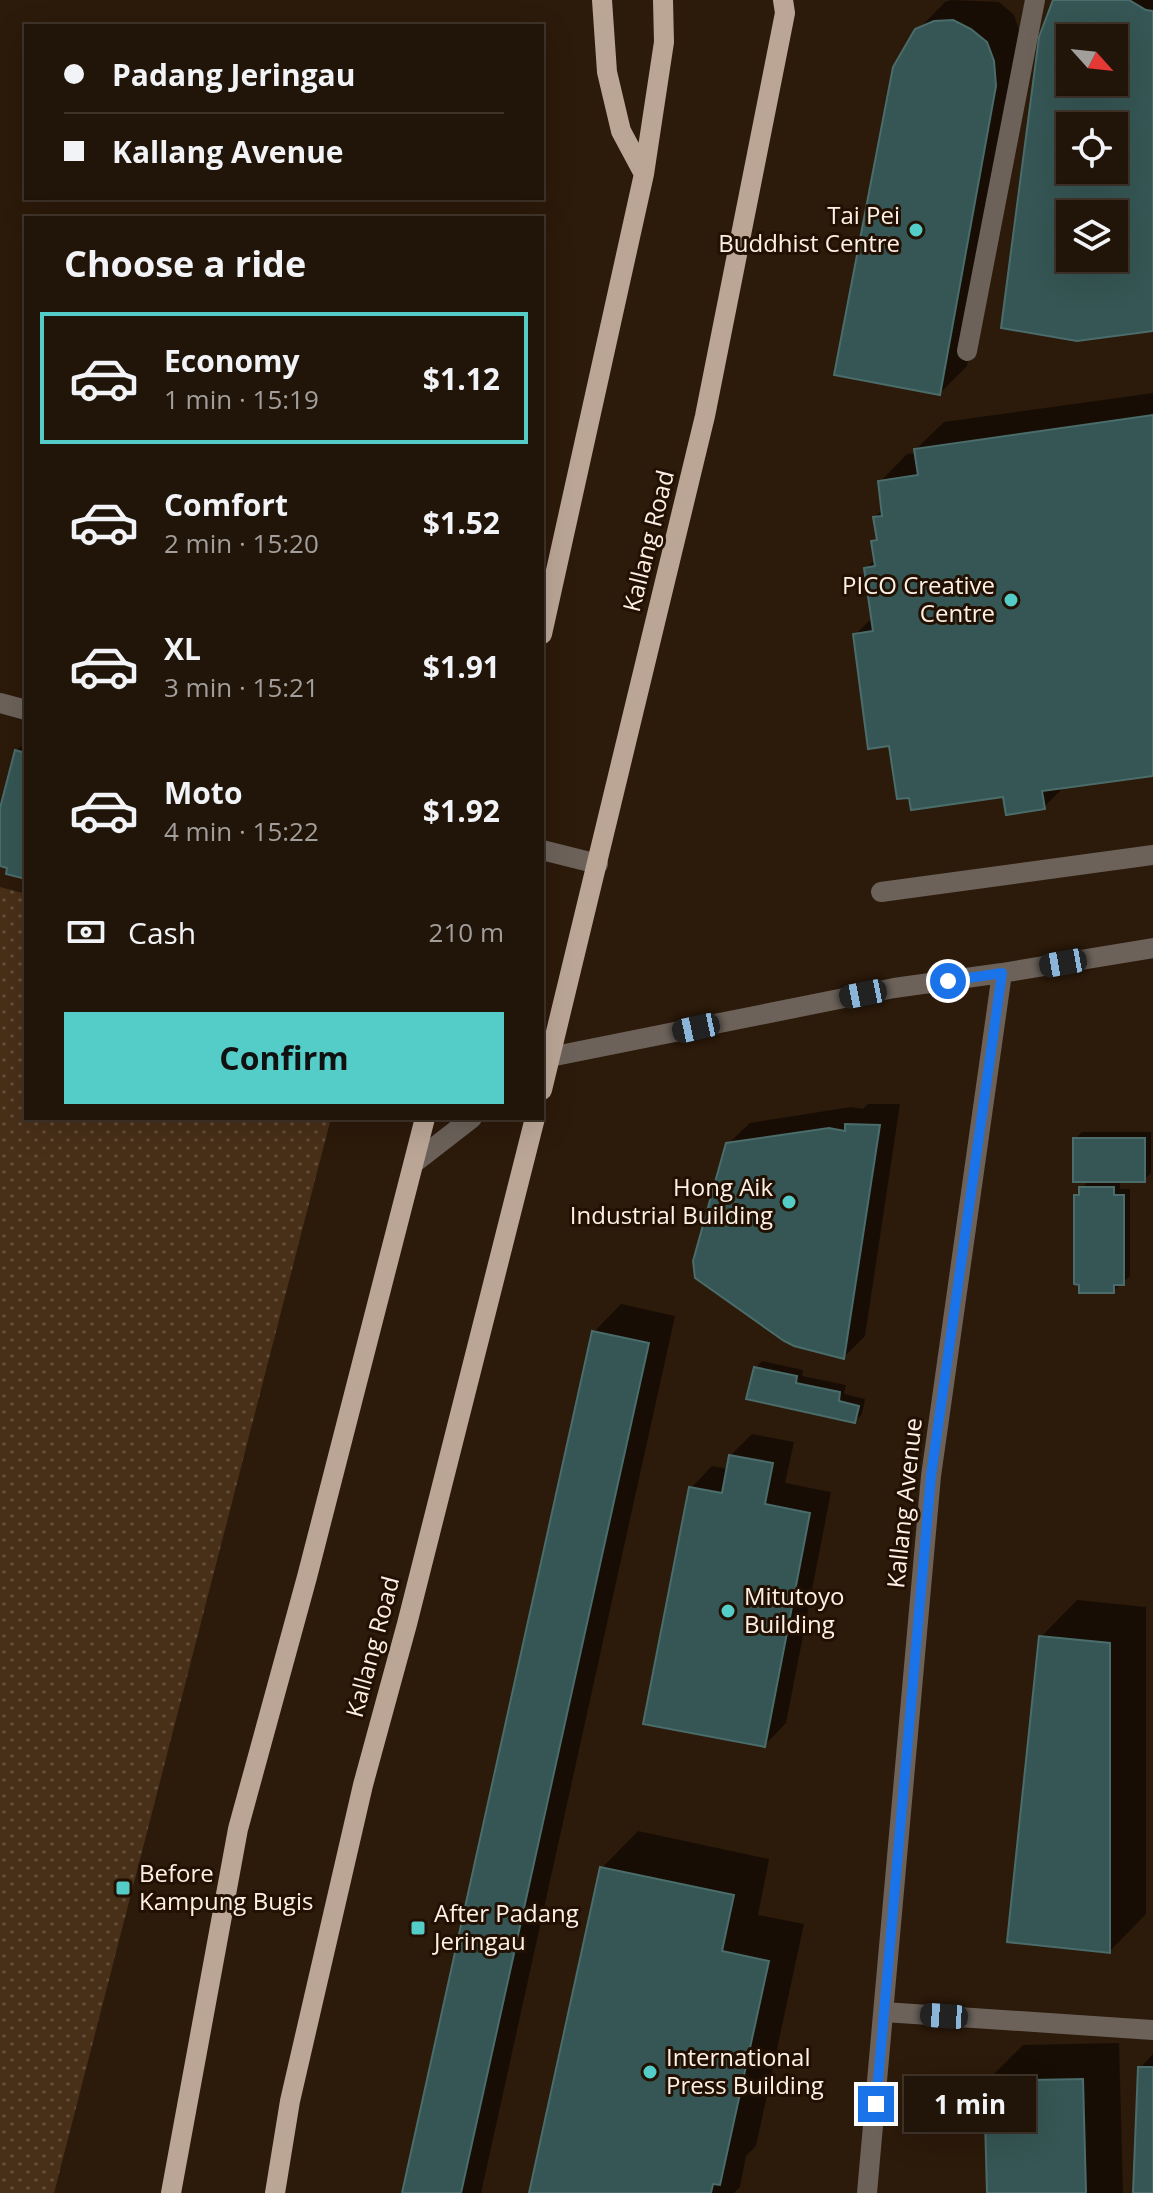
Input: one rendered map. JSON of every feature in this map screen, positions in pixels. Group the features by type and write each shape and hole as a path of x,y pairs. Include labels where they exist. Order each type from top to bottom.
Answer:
{"main road":[{"path":"602,0 607,72 621,131 644,174"},
{"path":"544,625 644,174 664,42 663,0"},
{"name":"Kallang Road","path":"546,1061 598,864 705,416 789,4"},
{"path":"171,2193 238,1829 307,1577 425,1120"},
{"name":"Kallang Road","path":"275,2193 290,2101 363,1785 411,1609 534,1120"}],"street":[{"path":"967,351 1035,0"},
{"path":"0,703 24,709"},
{"path":"544,850 598,864"},
{"path":"881,892 1153,855"},
{"path":"546,1061 894,988 1153,948"},
{"name":"Kallang Avenue","path":"867,2193 931,1476 1002,973"},
{"path":"414,1163 469,1120"},
{"path":"884,2012 1153,2030"}],"shaded area":[{"path":"0,887 24,893 24,1120 330,1120 54,2193 0,2193"}],"building":[{"path":"1053,0 1129,0 1153,11 1153,331 1077,341 1001,328 1039,37"},
{"name":"Tai Pei Buddhist Centre","path":"953,20 987,42 994,61 996,86 940,395 834,375 893,67 915,29 934,21"},
{"name":"PICO Creative Centre","path":"1153,415 1153,776 1042,791 1045,809 1006,815 1003,797 911,810 909,798 897,799 889,746 868,749 853,634 873,631 864,568 875,566 871,541 877,540 873,517 882,516 878,481 918,475 914,449"},
{"path":"15,750 24,752 24,878 6,874 7,868 0,866 0,808"},
{"name":"Hong Aik Industrial Building","path":"845,1124 880,1125 844,1359 784,1341 695,1278 693,1261 726,1143 829,1128 845,1131"},
{"path":"1073,1138 1145,1138 1145,1182 1073,1182"},
{"path":"1079,1187 1114,1187 1114,1195 1124,1195 1124,1285 1114,1285 1114,1293 1079,1293 1079,1285 1074,1284 1074,1195 1079,1195"},
{"path":"592,1331 649,1343 461,2193 402,2193"},
{"path":"754,1367 797,1376 796,1383 840,1392 839,1401 859,1406 855,1423 746,1399"},
{"name":"Mitutoyo Building","path":"729,1455 773,1463 765,1504 810,1513 765,1747 643,1724 689,1487 722,1493"},
{"path":"1039,1636 1110,1643 1110,1953 1007,1942"},
{"name":"International Press Building","path":"600,1867 734,1895 722,1951 769,1961 720,2185 713,2184 711,2193 529,2193"},
{"path":"1138,2067 1153,2067 1153,2193 1133,2193"},
{"path":"1083,2079 1086,2193 987,2193 984,2081"}],"place":[{"name":"Tai Pei Buddhist Centre","path":"916,230"},
{"name":"PICO Creative Centre","path":"1011,600"},
{"name":"Hong Aik Industrial Building","path":"789,1202"},
{"name":"Mitutoyo Building","path":"728,1611"},
{"name":"Before Kampung Bugis","path":"123,1888"},
{"name":"After Padang Jeringau","path":"418,1928"},
{"name":"International Press Building","path":"650,2072"}],"route":[{"path":"876,2104 931,1476 1002,973 948,981"}]}
